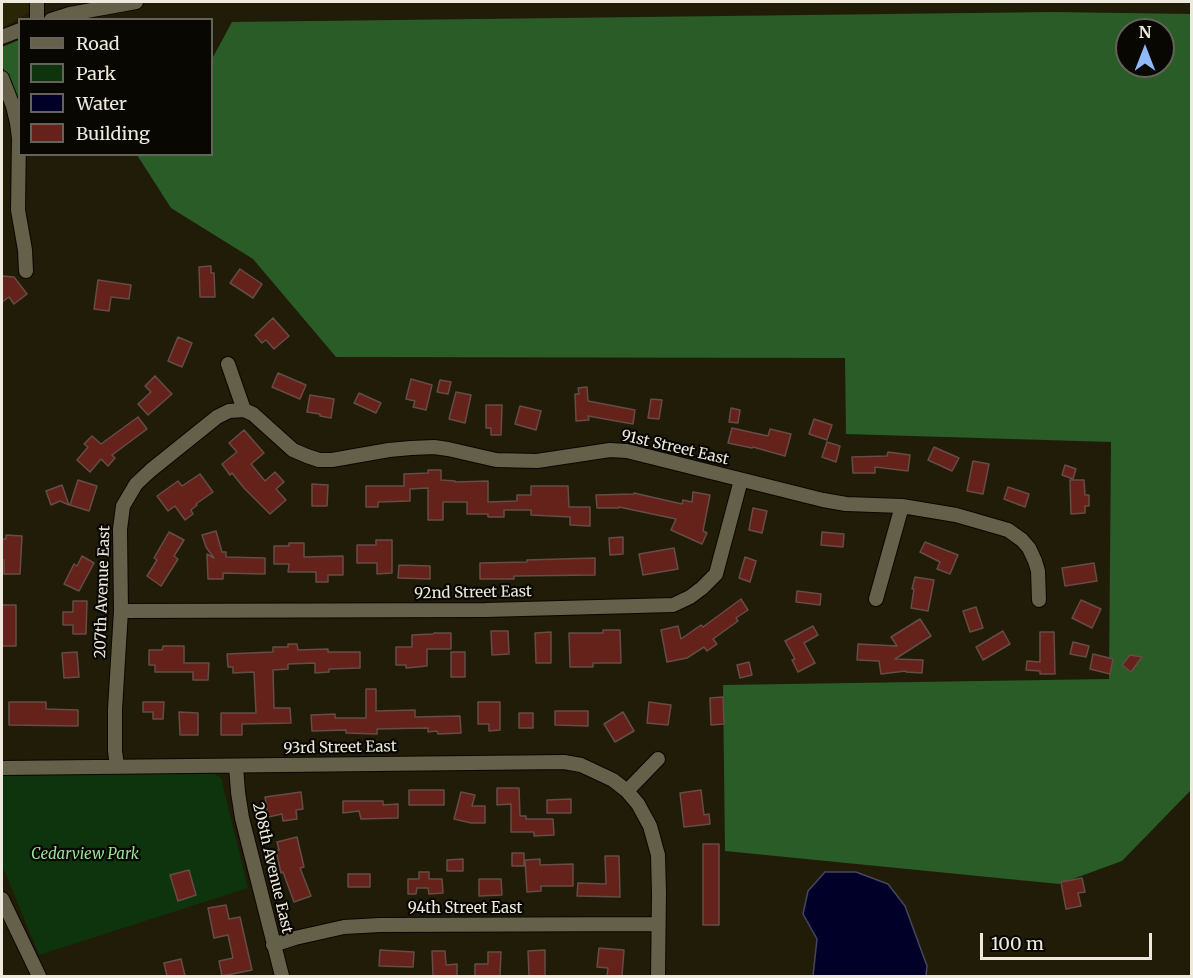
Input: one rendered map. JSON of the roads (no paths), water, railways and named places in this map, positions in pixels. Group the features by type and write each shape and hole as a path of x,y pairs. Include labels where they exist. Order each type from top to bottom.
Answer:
{"street":[{"path":"36,18 37,2"},
{"path":"58,18 136,2"},
{"path":"2,37 18,31"},
{"path":"2,78 13,106 18,130"},
{"path":"19,156 18,210 26,271"},
{"path":"228,364 244,410"},
{"name":"91st Street East","path":"244,410 263,422 293,450 319,460 332,460 389,450 434,447 496,460 526,461 610,450 627,451 801,496 846,504 902,506 956,515 1008,530 1022,540 1029,548 1038,571 1039,600"},
{"name":"207th Avenue East","path":"117,766 116,709 122,611 120,529 123,506 136,484 217,417 229,411 244,410"},
{"name":"92nd Street East","path":"122,611 486,610 672,605 690,597 716,574 741,480"},
{"path":"876,599 902,506"},
{"path":"658,759 627,791 645,815 658,855 658,976"},
{"name":"93rd Street East","path":"2,768 564,762 581,765 613,780 627,791"},
{"name":"208th Avenue East","path":"236,766 242,818 282,976"},
{"path":"2,899 39,976"},
{"name":"94th Street East","path":"273,945 344,927 380,925 658,924"}],"water":[{"path":"825,872 856,872 888,884 905,906 927,966 926,976 813,976 817,939 803,914 808,891"}],"park label":[{"name":"Cedarview Park","path":"85,855"}]}
